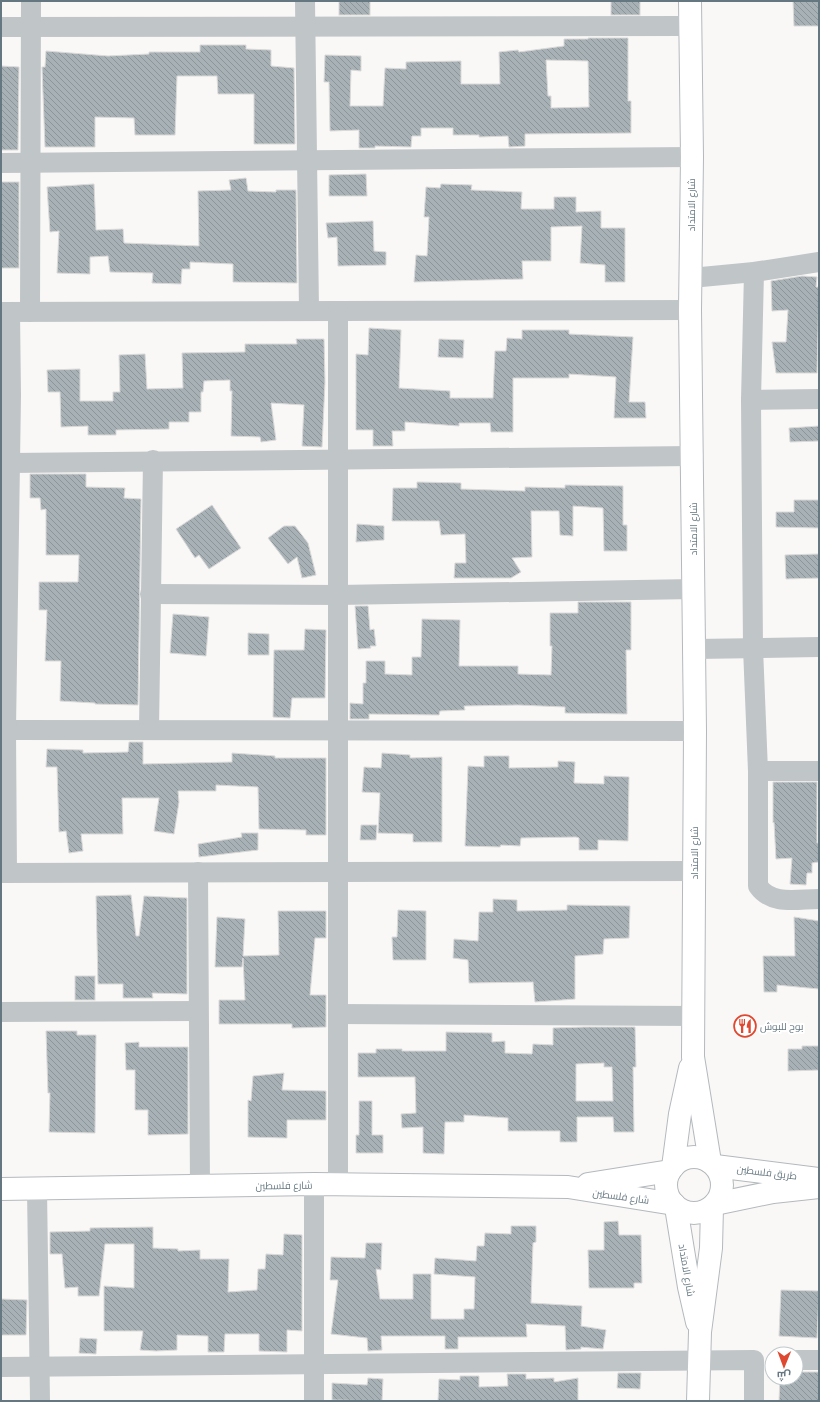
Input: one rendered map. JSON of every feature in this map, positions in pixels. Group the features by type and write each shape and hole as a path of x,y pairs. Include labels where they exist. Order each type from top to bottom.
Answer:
{"street":[{"path":"30,312 32,163 31,1"},
{"path":"305,1 309,311"},
{"name":"شارع الامتداد","path":"672,1169 680,1114 693,1057 694,1016 693,871 695,649 690,310 692,157 690,1"},
{"path":"1,27 690,26"},
{"path":"1,163 692,157"},
{"path":"691,278 754,272 819,262"},
{"path":"754,272 751,400 753,648 758,771 758,886 764,894 773,899 819,899"},
{"path":"690,310 5,312 11,395 5,603 6,730 4,873 693,871"},
{"path":"338,311 338,1184"},
{"path":"751,400 819,399"},
{"path":"9,463 338,458 693,456"},
{"path":"149,730 153,460"},
{"path":"150,594 338,595 694,589"},
{"path":"695,649 819,647"},
{"path":"6,730 695,731"},
{"path":"758,771 819,771"},
{"path":"198,872 200,1186"},
{"path":"1,1012 198,1011"},
{"path":"338,1014 694,1016"},
{"name":"شارع الامتداد","path":"693,1057 713,1164"},
{"path":"714,1206 719,1199 722,1178 713,1164 697,1158 691,1158 678,1163 672,1169 666,1184 667,1192 675,1206 688,1212 694,1213 707,1210 714,1206 773,1192 819,1187"},
{"name":"طريق فلسطين","path":"713,1164 819,1179"},
{"name":"شارع فلسطين","path":"568,1187 672,1169"},
{"path":"314,1184 314,1401"},
{"name":"شارع فلسطين","path":"1,1189 314,1184 568,1187 675,1206"},
{"path":"37,1189 40,1401"},
{"name":"شارع الامتداد","path":"675,1206 689,1287 700,1332"},
{"name":"شارع الامتداد","path":"698,1401 700,1332 711,1248 714,1206"},
{"path":"1,1366 763,1360 754,1401"},
{"path":"804,1360 819,1360"}],"building":[{"path":"339,1 370,1 370,15 339,15"},
{"path":"611,1 640,1 640,15 611,15"},
{"path":"793,1 819,1 819,26 794,26"},
{"path":"628,38 628,101 631,101 631,133 525,134 525,146 509,147 508,136 479,137 479,135 453,135 453,128 421,128 421,136 412,136 411,147 375,146 375,148 359,148 359,130 330,131 329,82 324,82 325,55 361,56 361,71 351,70 350,106 383,106 385,68 406,69 406,62 461,61 461,84 500,84 499,52 518,50 519,52 564,46 564,39","holes":["546,60 588,61 589,107 551,108 551,96 548,96"]},
{"path":"200,45 246,45 246,49 271,50 271,66 294,68 295,144 254,144 254,94 218,94 217,76 177,76 175,135 135,135 134,118 95,117 95,147 45,147 42,67 45,67 46,51 108,56 149,54 149,52 200,52"},
{"path":"1,66 19,67 18,150 1,150"},
{"path":"366,174 367,196 329,196 329,175"},
{"path":"246,178 248,191 276,192 276,190 296,190 297,283 233,282 233,264 190,262 190,269 182,269 181,284 152,283 153,273 110,272 108,256 90,257 90,274 57,273 59,231 50,232 47,187 94,184 96,230 123,229 124,243 199,246 198,191 231,190 229,180"},
{"path":"1,182 19,182 19,268 1,268"},
{"path":"441,184 472,185 471,190 522,192 521,209 554,209 554,197 576,197 576,212 601,211 601,228 625,228 625,282 605,282 605,265 580,263 582,226 551,227 551,261 522,261 523,279 414,282 416,255 427,256 429,217 424,217 426,187 440,188"},
{"path":"373,221 374,251 386,252 386,265 338,266 337,237 328,238 326,223"},
{"path":"802,276 817,277 816,287 819,287 817,373 776,373 772,342 786,342 788,310 772,311 771,281"},
{"path":"369,328 401,330 399,388 450,391 450,398 493,398 495,351 506,351 507,338 522,339 522,330 569,330 569,334 633,337 629,402 645,402 646,418 614,418 616,377 569,374 569,378 513,378 513,432 491,432 490,423 459,423 459,426 405,422 405,431 392,431 393,446 373,446 373,430 356,430 356,354 368,355"},
{"path":"296,339 324,339 325,382 322,447 302,446 304,405 271,403 276,440 261,442 260,437 231,436 232,391 230,391 230,380 204,381 203,392 201,392 201,412 189,412 189,422 169,422 169,429 116,430 116,435 88,435 88,426 61,427 60,392 48,392 47,370 80,369 80,401 113,401 113,392 120,392 119,355 145,354 147,389 183,388 182,353 245,352 245,344 297,344"},
{"path":"439,339 464,340 463,358 438,357"},
{"path":"819,426 819,441 790,442 789,428"},
{"path":"30,474 86,474 86,487 125,488 124,498 141,499 138,705 95,704 60,701 61,661 45,661 47,610 39,610 39,582 78,582 79,555 46,555 46,509 41,510 40,498 30,498"},
{"path":"417,482 461,483 461,489 525,491 525,487 565,488 565,485 623,486 623,525 627,525 627,551 604,551 603,508 573,506 573,536 560,535 559,511 531,511 532,557 512,558 521,572 511,578 454,578 455,563 466,563 465,534 441,535 439,521 392,521 393,488 417,488"},
{"path":"794,500 819,500 819,528 776,527 776,512 794,512"},
{"path":"212,505 241,548 209,569 199,555 195,558 176,529"},
{"path":"357,524 384,526 384,540 356,542"},
{"path":"284,526 295,526 308,543 316,575 302,578 297,557 288,564 268,538"},
{"path":"819,554 819,578 786,579 785,555"},
{"path":"578,602 631,602 631,650 626,650 627,714 565,713 565,707 518,705 464,706 465,710 440,711 439,715 369,714 369,719 350,719 350,703 363,704 363,683 366,683 366,661 385,661 385,674 412,675 412,657 421,657 422,619 460,620 459,666 518,666 518,674 551,675 552,646 550,646 550,613 578,613"},
{"path":"355,606 368,606 370,630 374,629 376,646 358,649"},
{"path":"173,614 209,617 206,656 170,653"},
{"path":"305,629 326,630 325,698 292,698 290,718 273,717 274,650 304,650"},
{"path":"248,633 269,634 269,655 248,655"},
{"path":"129,742 143,742 143,764 232,762 232,753 275,756 275,758 326,758 326,835 306,835 306,830 259,829 258,787 216,785 216,791 178,791 179,802 174,834 154,831 159,798 122,798 123,834 81,834 83,851 69,853 66,831 59,832 57,767 46,767 47,749 83,750 83,753 128,752"},
{"path":"382,753 410,755 410,758 442,757 442,842 413,842 413,834 378,833 380,793 362,792 364,767 381,768"},
{"path":"484,756 509,756 509,768 558,767 558,761 575,762 574,783 604,784 604,776 629,777 628,841 598,840 598,850 579,850 579,838 576,837 521,838 520,846 465,846 468,766 484,767"},
{"path":"773,782 817,782 817,843 819,843 819,862 812,863 812,873 807,873 806,885 790,884 792,858 776,859 774,822 773,823"},
{"path":"361,825 377,825 376,840 360,840"},
{"path":"241,833 258,833 258,850 199,857 198,844 242,837"},
{"path":"131,895 136,936 139,936 144,896 187,898 187,994 152,993 153,998 123,998 123,984 98,984 96,896"},
{"path":"493,899 517,900 517,911 567,910 567,905 630,906 629,938 604,939 603,954 575,956 575,999 535,1002 533,982 469,983 468,960 453,958 454,939 478,941 479,912 493,912"},
{"path":"398,910 426,911 426,960 393,960 392,937 397,937"},
{"path":"278,911 326,911 326,938 315,938 310,995 326,995 326,1027 292,1028 292,1024 219,1024 219,1000 245,1000 243,958 242,967 215,967 217,917 245,919 243,956 279,955"},
{"path":"794,917 819,921 819,989 777,985 777,992 764,992 763,956 795,956"},
{"path":"75,976 95,976 95,1000 75,1000"},
{"path":"635,1027 636,1067 633,1067 634,1132 614,1132 613,1117 577,1117 577,1142 560,1142 560,1131 508,1131 508,1118 464,1115 464,1122 445,1122 444,1154 423,1153 423,1127 402,1128 401,1114 416,1113 415,1077 358,1077 358,1053 376,1053 376,1049 402,1049 402,1051 446,1051 446,1032 492,1033 492,1042 505,1041 505,1053 532,1054 533,1044 553,1045 553,1028","holes":["604,1063 604,1067 612,1067 613,1101 576,1101 576,1064"]},
{"path":"46,1031 77,1031 77,1035 96,1035 95,1133 49,1132 50,1093 48,1093"},
{"path":"139,1042 139,1047 188,1047 188,1134 148,1135 148,1110 135,1110 135,1070 126,1070 125,1043"},
{"path":"802,1046 819,1046 819,1070 788,1071 788,1049 802,1049"},
{"path":"284,1073 282,1090 326,1091 326,1120 287,1120 287,1138 248,1137 248,1100 251,1101 253,1076"},
{"path":"359,1101 372,1101 372,1135 383,1135 383,1153 356,1153 356,1135 359,1135"},
{"path":"618,1221 619,1235 641,1235 642,1283 634,1283 634,1288 589,1288 588,1250 604,1250 604,1222"},
{"path":"511,1226 536,1226 536,1242 533,1243 531,1303 582,1306 581,1326 606,1330 603,1349 581,1347 581,1349 566,1350 565,1326 526,1324 527,1337 458,1337 458,1349 445,1349 445,1336 381,1336 382,1350 368,1351 367,1338 331,1334 338,1280 330,1280 331,1257 365,1258 366,1243 382,1243 381,1270 376,1269 380,1299 413,1299 413,1274 431,1274 431,1319 464,1319 464,1309 474,1309 475,1277 434,1274 435,1258 476,1261 477,1246 484,1246 485,1233 511,1234"},
{"path":"153,1227 153,1248 178,1249 178,1251 200,1250 200,1259 229,1259 228,1292 257,1290 258,1269 265,1269 266,1254 283,1255 284,1234 302,1235 302,1331 287,1330 287,1352 259,1351 259,1334 225,1334 224,1352 208,1352 208,1336 177,1335 177,1350 140,1350 143,1331 104,1331 104,1286 134,1288 134,1244 105,1244 99,1296 78,1296 78,1287 65,1288 62,1254 50,1254 50,1232 90,1231 90,1228"},
{"path":"781,1290 819,1291 817,1338 779,1336"},
{"path":"1,1299 27,1300 26,1335 1,1335"},
{"path":"80,1338 97,1339 96,1354 79,1353"},
{"path":"804,1372 819,1372 819,1401 779,1401 780,1386 804,1386"},
{"path":"618,1373 641,1373 640,1389 617,1388"},
{"path":"507,1374 526,1374 526,1379 554,1378 554,1382 578,1378 578,1401 438,1401 439,1379 460,1380 460,1376 479,1376 479,1387 508,1386"},
{"path":"368,1378 383,1379 382,1401 332,1400 332,1383 367,1385"}],"place":[{"name":"بوح للبوش","path":"745,1026"}]}
